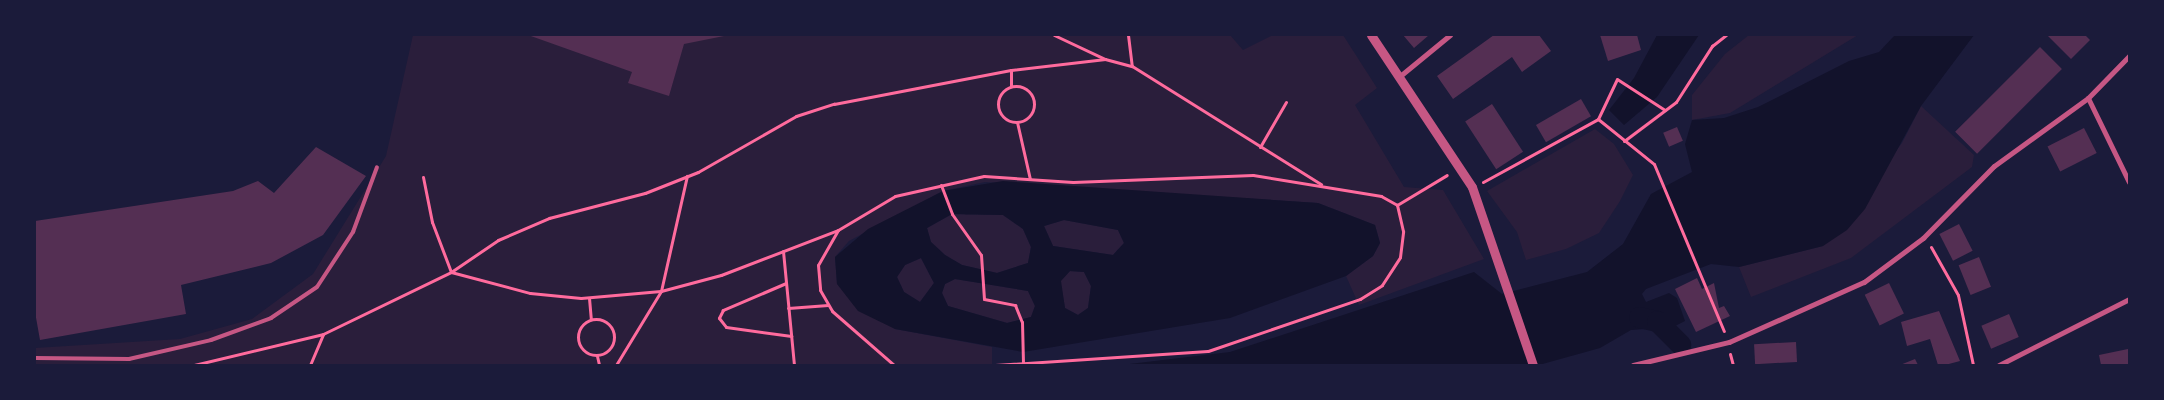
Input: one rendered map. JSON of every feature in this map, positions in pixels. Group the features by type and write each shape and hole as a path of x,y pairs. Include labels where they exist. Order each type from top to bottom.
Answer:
{"street":[{"path":"1371,35 1472,187 1496,249 1533,365"},
{"path":"1400,76 1450,35"},
{"path":"1633,365 1729,342 1864,282 1923,238 1994,166 2088,98 2129,56"},
{"path":"2088,98 2129,182"},
{"path":"1999,365 2129,299"}],"lane":[{"path":"35,358 129,359 211,340 271,318 317,286 353,232 377,167"}],"path":[{"path":"1054,35 1105,59 1132,66 1324,186"},
{"path":"1128,35 1132,66"},
{"path":"1624,141 1676,102 1712,46 1726,35"},
{"path":"194,365 324,334 451,272 498,240 549,218 687,176 796,116 834,104 1011,70 1105,59"},
{"path":"1011,70 1012,86"},
{"path":"1472,187 1598,119 1617,79 1665,110"},
{"path":"1012,86 1023,87 1034,101 1028,118 1017,122 1005,119 997,104 1002,92 1012,86"},
{"path":"1260,147 1286,102"},
{"path":"1598,119 1654,164 1729,342"},
{"path":"1017,122 1030,179"},
{"path":"1398,205 1458,168"},
{"path":"451,272 530,293 589,298 662,291 783,251 838,230 895,196 984,176 1030,179 1253,175 1382,196 1398,205 1403,231 1400,257 1382,285 1360,299 1208,350 995,365"},
{"path":"616,365 662,291 687,176"},
{"path":"423,177 432,222 451,272"},
{"path":"941,185 952,214 981,255 983,270 980,284 984,299 1015,305 1022,322 1023,364"},
{"path":"838,230 818,265 820,290 828,305 894,365"},
{"path":"1923,238 1958,295 1973,365"},
{"path":"783,251 794,365"},
{"path":"786,284 723,310 719,318 726,327 791,336"},
{"path":"589,298 591,319"},
{"path":"788,308 828,305"},
{"path":"591,319 603,320 614,334 612,346 597,356 585,352 578,343 578,331 591,319"},
{"path":"310,365 324,334"},
{"path":"597,356 599,365"}],"shaded area":[{"path":"413,35 1230,35 1243,50 1273,35 1343,35 1377,88 1355,105 1404,187 1443,190 1484,259 1359,305 1346,276 1373,256 1380,243 1375,225 1318,203 985,182 943,191 849,241 835,257 837,284 895,329 992,347 992,365 35,365 35,348 180,339 252,319 313,274 386,156"},
{"path":"1657,35 1699,35 1657,97 1624,125 1609,110 1634,78"},
{"path":"1749,35 1858,35 1730,113 1692,120 1692,95 1725,54"},
{"path":"1895,35 1974,35 1921,106 1865,209 1847,230 1823,246 1739,267 1711,264 1646,289 1642,294 1646,302 1669,293 1677,298 1685,321 1673,327 1631,330 1600,348 1539,365 1121,365 1230,352 1474,272 1502,294 1587,272 1623,244 1651,194 1692,172 1685,144 1692,120 1724,118 1758,107 1849,61 1879,52"},
{"path":"1921,106 1974,155 1972,167 1851,258 1751,297 1739,267 1823,246 1902,143"},
{"path":"1595,129 1614,144 1633,175 1620,201 1599,233 1566,249 1526,260 1517,232 1487,191"},
{"path":"1003,181 1318,203 1375,225 1380,243 1373,256 1346,276 1230,318 1023,352 895,329 858,311 837,284 835,257 868,229 943,191","holes":["952,214 1003,215 1023,229 1031,247 1028,263 997,273 962,265 945,255 931,242 927,228","1064,220 1118,230 1124,243 1113,255 1053,246 1044,226","921,258 934,283 920,302 904,292 897,277 905,265","1070,271 1084,272 1091,286 1088,308 1078,315 1065,308 1061,281","955,279 1028,291 1035,306 1031,317 1007,323 948,306 942,293 945,284"]},
{"path":"952,214 1003,215 1023,229 1031,247 1028,263 997,273 962,265 945,255 931,242 927,228"},
{"path":"1064,220 1118,230 1124,243 1113,255 1053,246 1044,226"},
{"path":"921,258 934,283 920,302 904,292 897,277 905,265"},
{"path":"1070,271 1084,272 1091,286 1088,308 1078,315 1065,308 1060,281"},
{"path":"955,279 1028,291 1035,306 1031,317 1007,323 948,306 942,293 945,284"}],"building":[{"path":"528,35 724,36 684,44 669,96 628,83 632,72"},
{"path":"1403,35 1429,35 1414,48"},
{"path":"1494,35 1539,35 1551,51 1522,72 1512,57 1453,99 1437,76"},
{"path":"1600,35 1637,35 1641,50 1608,61"},
{"path":"2047,35 2085,35 2090,40 2071,59"},
{"path":"2040,47 2062,69 1977,154 1955,132"},
{"path":"1581,99 1591,116 1546,142 1536,125"},
{"path":"1492,104 1523,152 1496,169 1465,121"},
{"path":"1677,127 1683,141 1669,147 1663,133"},
{"path":"2084,128 2097,153 2060,172 2047,147"},
{"path":"316,147 366,176 323,235 271,263 181,285 186,314 40,340 35,312 35,221 233,191 258,181 274,193"},
{"path":"1959,224 1973,251 1953,261 1939,234"},
{"path":"1979,257 1991,287 1971,295 1959,265"},
{"path":"1697,278 1702,289 1714,283 1719,308 1724,306 1730,316 1696,332 1675,289"},
{"path":"1889,283 1904,314 1880,325 1865,295"},
{"path":"1939,311 1960,361 1945,365 1938,365 1930,339 1907,346 1901,322"},
{"path":"2009,314 2019,337 1991,349 1981,326"},
{"path":"1796,342 1797,362 1755,364 1754,344"},
{"path":"2128,349 2129,365 2101,365 2099,355"},
{"path":"1915,359 1918,365 1900,365"}],"waterway":[{"path":"1639,317 1657,321 1680,344"}]}
